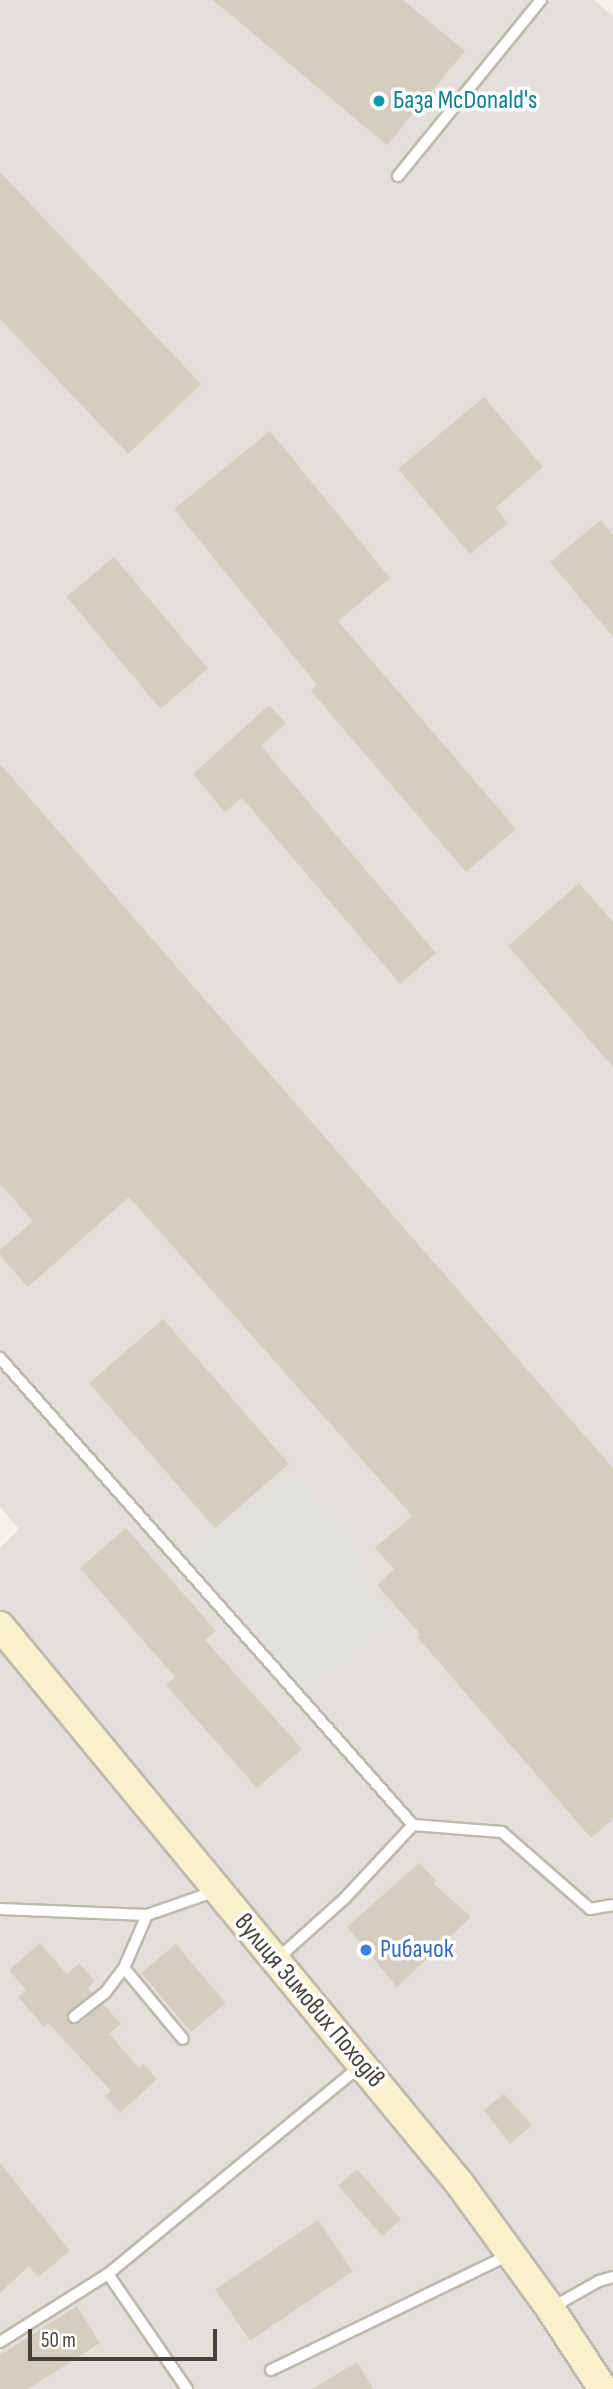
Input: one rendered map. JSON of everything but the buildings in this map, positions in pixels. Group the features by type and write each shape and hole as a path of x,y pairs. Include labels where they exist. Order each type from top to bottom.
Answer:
{"main road":[{"name":"вулиця Зимових Походів","path":"0,1626 460,2184 550,2308 603,2389"}],"lane":[{"path":"398,176 541,0"},
{"path":"0,1358 413,1825 502,1832 590,1909 613,1905"},
{"path":"276,1960 345,1898 413,1825"},
{"path":"0,1909 147,1915 216,1890"},
{"path":"74,2017 105,1993 124,1968 147,1915"},
{"path":"124,1968 183,2039"},
{"path":"0,2342 108,2274 362,2064"},
{"path":"271,2370 511,2254"},
{"path":"108,2274 187,2389"},
{"path":"550,2308 599,2281 613,2277"}],"shaded area":[{"path":"0,0 594,0 613,16 613,2389 0,2389 0,1548 19,1529 0,1507"},
{"path":"296,1472 366,1563 354,1571 392,1621 302,1695 184,1556"}],"place":[{"name":"База McDonald's","path":"379,101"},
{"name":"Рибачок","path":"366,1950"}]}
